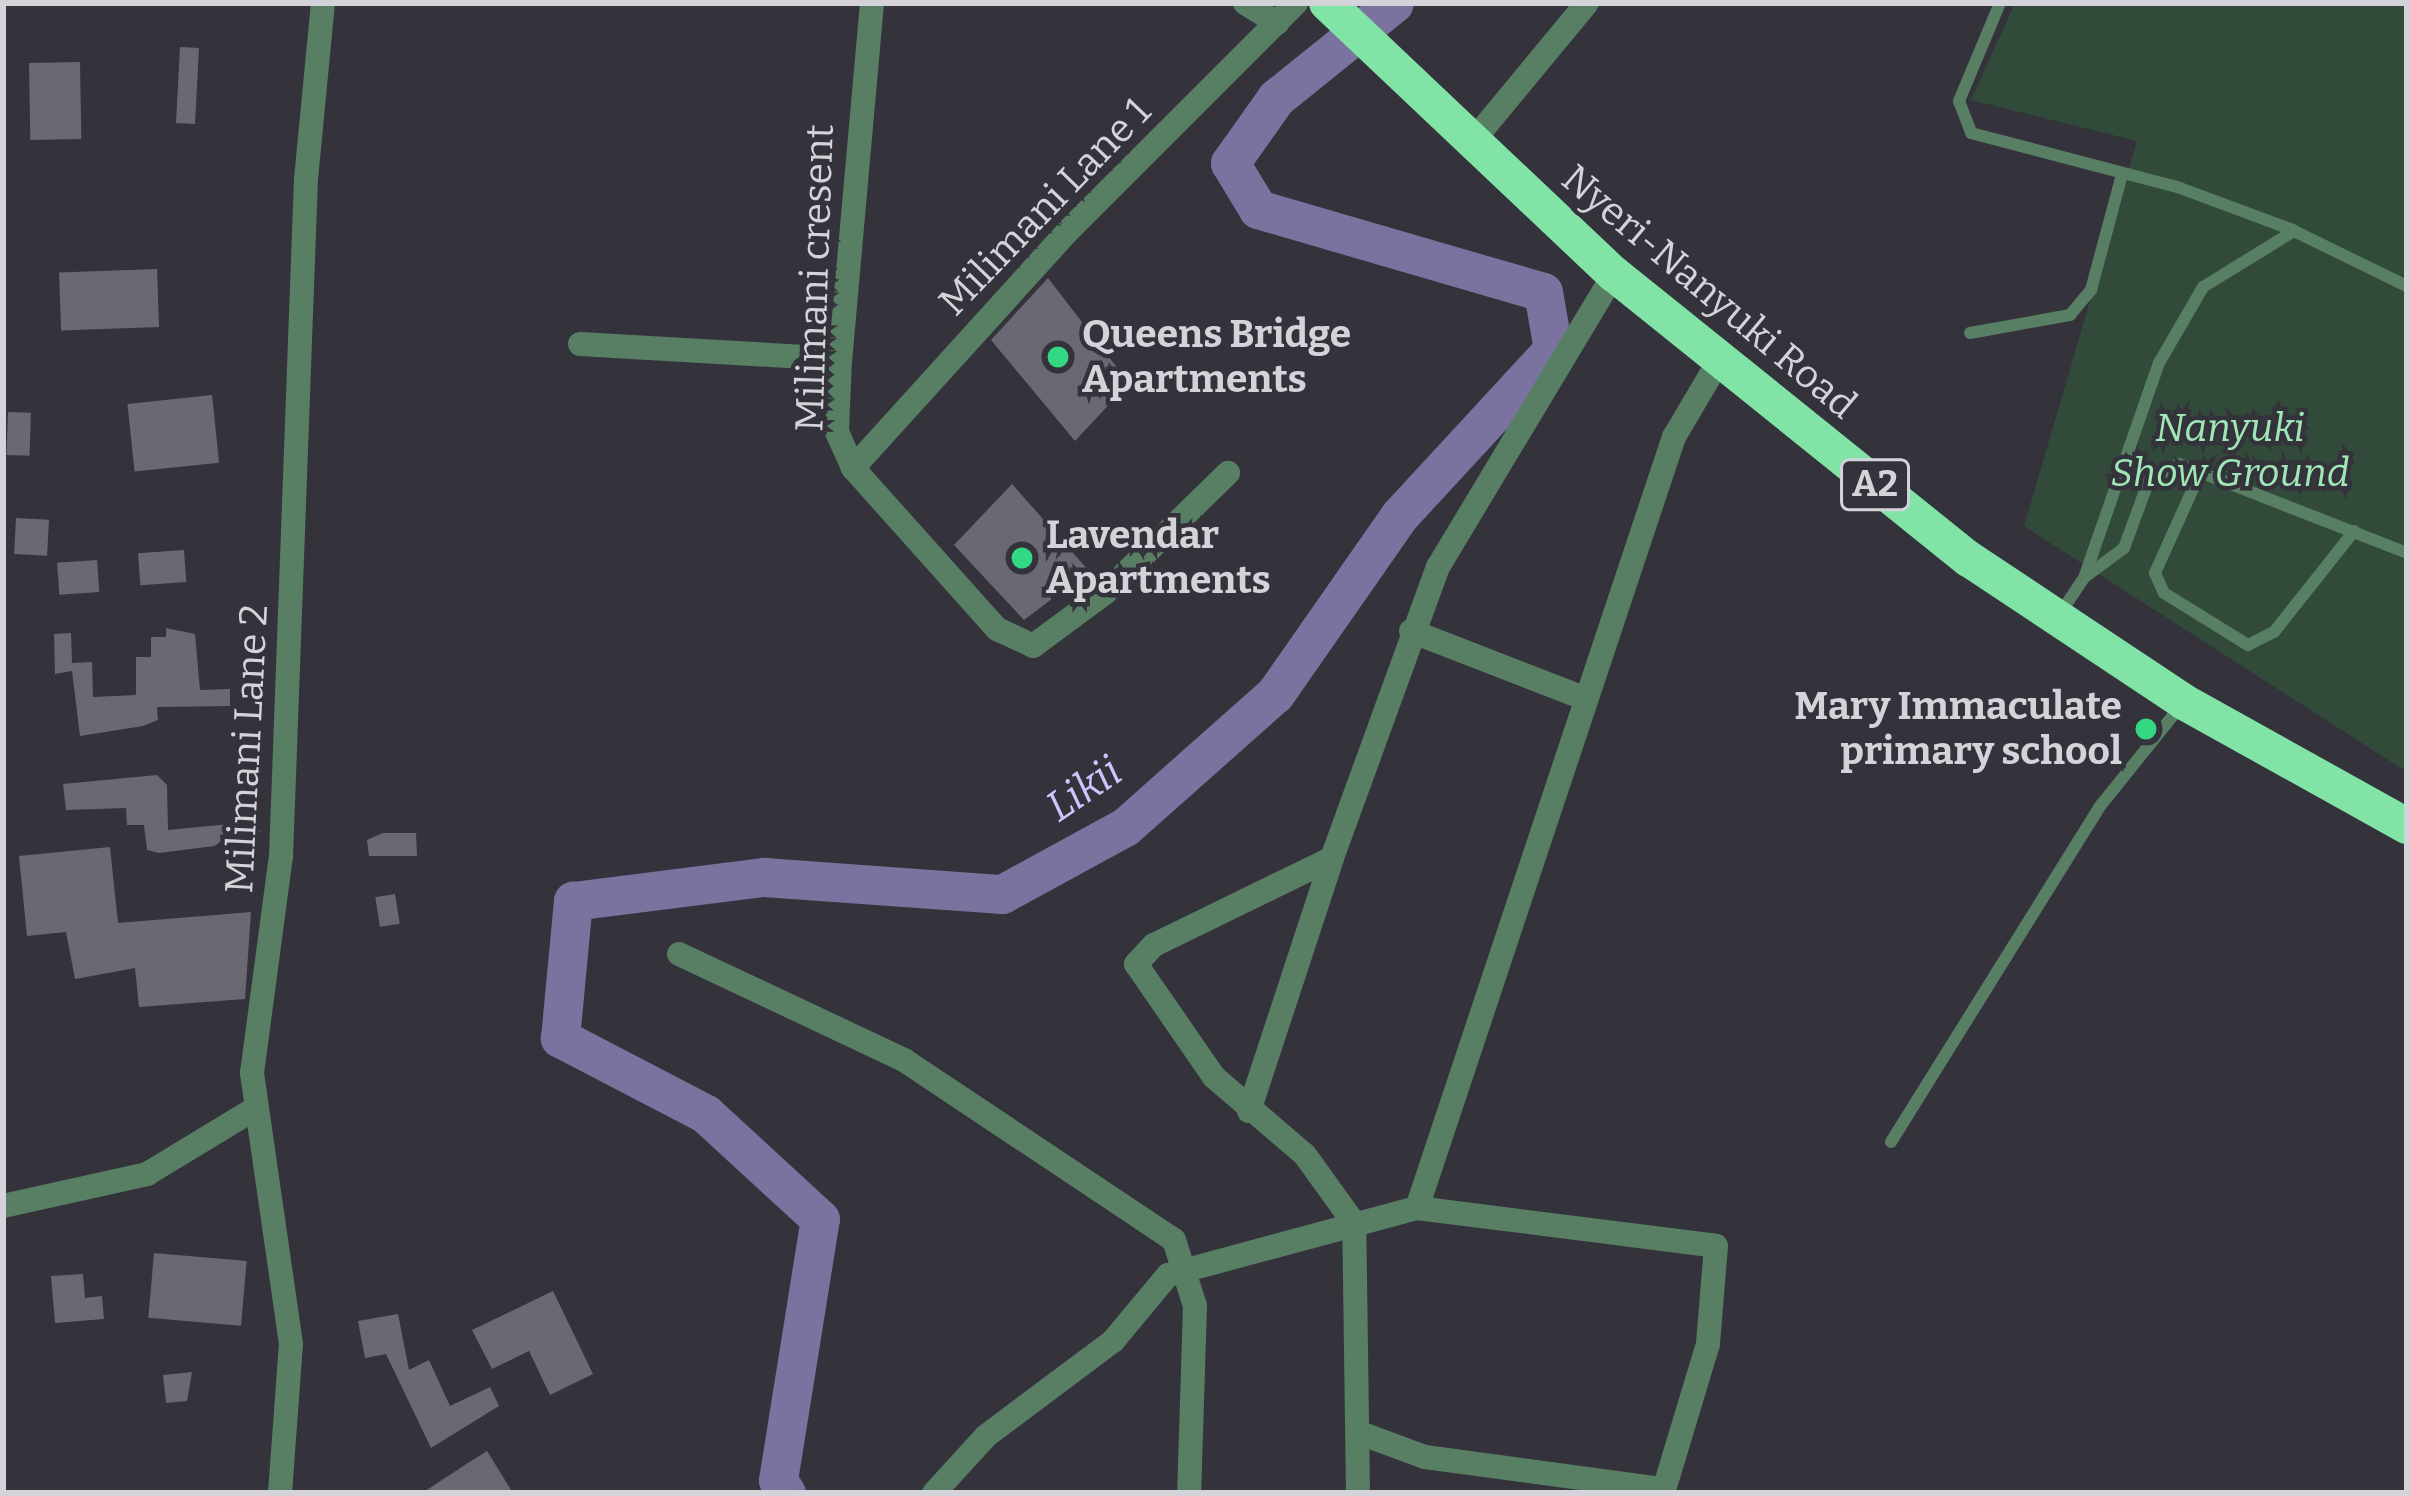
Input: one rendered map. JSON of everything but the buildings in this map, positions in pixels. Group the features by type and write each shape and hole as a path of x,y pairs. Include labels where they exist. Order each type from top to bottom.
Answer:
{"highway":[{"name":"Nyeri-Nanyuki Road","path":"1334,9 1614,274 1717,364 2055,621 2183,702 2407,826"}],"street":[{"name":"Milimani Lane 2","path":"280,1493 290,1344 251,1111 289,734 306,179 323,3"},
{"name":"Milimani cresent","path":"872,3 840,358 837,432 853,468 997,629 1033,646 1105,593 1228,473"},
{"path":"1245,3 1276,23"},
{"name":"Milimani Lane 1","path":"853,468 1069,230 1296,3"},
{"path":"1472,142 1586,3"},
{"path":"1249,1111 1412,631 1466,516 1614,274"},
{"path":"580,344 840,358"},
{"path":"1417,1208 1584,698 1682,417 1717,364"},
{"path":"1412,631 1584,698"},
{"path":"1332,858 1154,946 1136,964 1147,992 1249,1111 1305,1155 1354,1223 1358,1493"},
{"path":"679,954 904,1060 1154,1223 1189,1268 1190,1493"},
{"path":"3,1206 147,1174 251,1111"},
{"path":"934,1493 986,1436 1094,1358 1168,1275 1189,1268 1417,1208 1716,1246 1708,1344 1663,1491 1545,1483 1425,1457 1360,1433"}],"lane":[{"path":"2000,3 1959,101 1971,133 2121,178 2180,188 2294,230 2407,286"},
{"path":"1970,332 2069,315 2091,290 2121,178"},
{"path":"2055,621 2084,578 2180,316 2236,259 2294,230"},
{"path":"2084,578 2124,548 2156,472 2179,464 2407,553"},
{"path":"2201,472 2155,573 2164,593 2248,645 2274,632 2354,531"},
{"path":"1891,1142 2101,805 2183,702"}],"green space":[{"name":"Nanyuki Show Ground","path":"2015,3 2407,3 2407,772 2024,526 2137,141 1971,100"}],"waterway":[{"name":"Likii","path":"786,1493 778,1480 820,1219 706,1114 560,1038 573,901 764,877 1002,894 1125,827 1275,694 1400,515 1553,349 1543,292 1258,209 1230,163 1276,98 1394,3"}],"place":[{"name":"Queens Bridge Apartments","path":"1058,357"},
{"name":"Lavendar Apartments","path":"1022,558"},
{"name":"Mary Immaculate primary school","path":"2146,729"}]}
